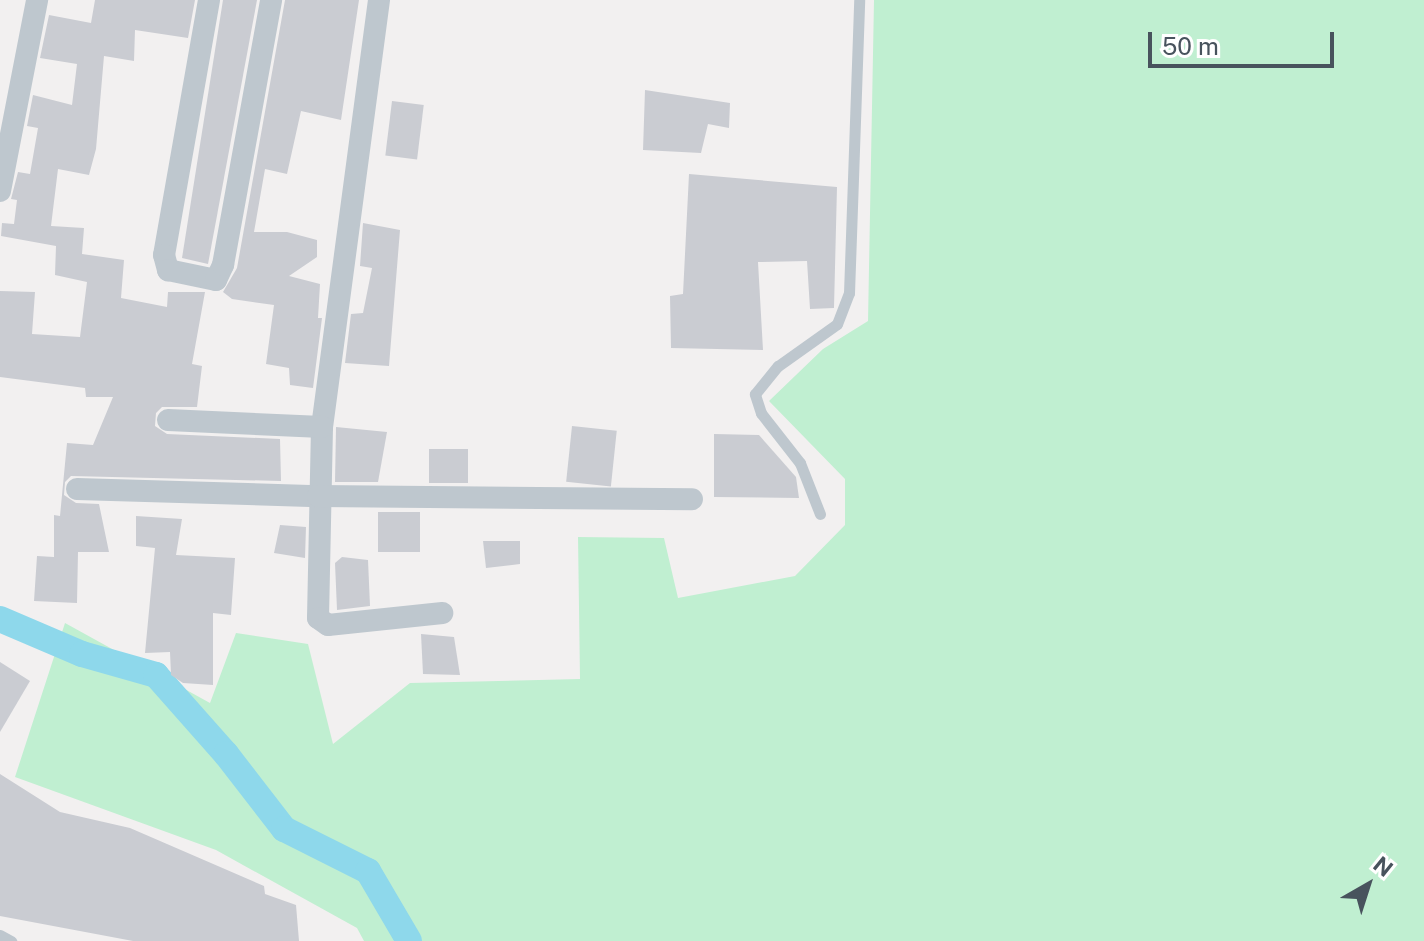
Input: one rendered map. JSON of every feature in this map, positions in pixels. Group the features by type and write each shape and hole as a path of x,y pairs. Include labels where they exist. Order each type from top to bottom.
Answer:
{"street":[{"path":"0,191 37,0"},
{"path":"209,0 164,255 168,270 216,280 223,265 271,0"},
{"path":"379,0 322,427 318,496 318,618 328,625 442,613"},
{"path":"168,420 322,427"},
{"path":"77,489 318,496 692,499"}],"lane":[{"path":"820,514 800,463 761,413 755,394 778,366 837,324 849,293 859,0"},
{"path":"0,935 11,941"}],"green space":[{"path":"874,0 1424,0 1424,941 364,941 357,928 216,850 15,777 65,623 210,703 236,633 308,644 333,744 410,683 580,679 578,537 664,538 678,598 795,576 845,525 845,479 769,401 823,349 868,321"}],"building":[{"path":"95,0 195,0 188,38 135,30 134,61 104,56 96,149 89,175 58,169 51,226 84,228 82,254 124,260 121,298 167,307 168,292 205,292 192,364 202,366 197,407 162,407 156,413 155,426 167,434 280,439 281,481 71,476 65,482 64,495 76,503 99,504 109,552 78,552 77,603 34,601 37,556 54,557 54,515 60,516 67,443 93,445 113,397 86,397 85,388 0,377 0,291 35,292 32,334 80,337 87,282 55,275 56,246 1,236 2,223 14,224 17,200 11,199 18,172 30,174 38,128 27,126 33,95 72,105 77,64 40,58 49,15 91,23"},
{"path":"223,0 257,0 208,264 182,258"},
{"path":"285,0 359,0 341,120 301,111 287,174 265,169 254,232 287,232 317,240 317,257 289,276 320,284 318,318 322,318 313,388 290,385 289,368 266,364 274,305 232,299 223,292 237,268"},
{"path":"645,90 730,103 729,128 708,124 701,153 643,150"},
{"path":"392,101 424,105 417,159 385,156"},
{"path":"689,174 837,187 834,308 810,309 807,261 758,262 763,350 671,348 670,296 683,294"},
{"path":"363,223 400,230 389,366 345,363 351,314 363,313 372,268 360,266"},
{"path":"572,426 617,431 611,486 566,482"},
{"path":"336,427 387,432 378,482 335,482"},
{"path":"714,434 759,435 796,477 799,498 714,497"},
{"path":"429,449 468,449 468,483 429,483"},
{"path":"378,512 420,512 420,552 378,552"},
{"path":"136,516 182,519 176,555 235,558 231,615 213,613 213,685 183,683 171,675 170,652 145,653 155,548 136,546"},
{"path":"280,525 306,527 305,558 274,553"},
{"path":"483,541 520,541 520,564 486,568"},
{"path":"342,557 368,560 370,606 337,610 335,563"},
{"path":"421,634 454,637 460,675 423,674"},
{"path":"0,662 30,681 0,732"},
{"path":"0,774 60,812 130,828 264,886 265,894 296,905 299,941 133,941 0,916"}],"waterway":[{"path":"0,619 82,654 156,675 226,754 284,829 368,871 409,941"}]}
